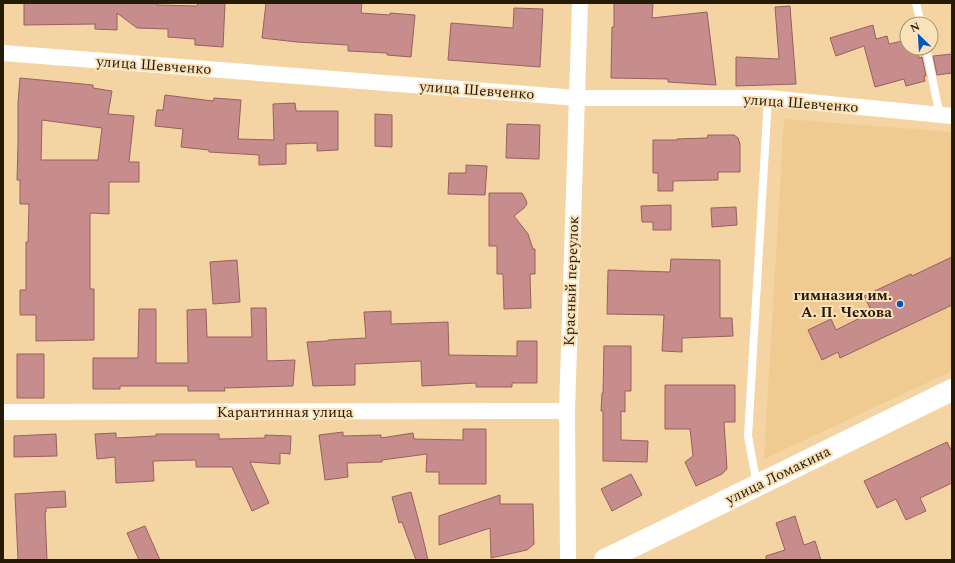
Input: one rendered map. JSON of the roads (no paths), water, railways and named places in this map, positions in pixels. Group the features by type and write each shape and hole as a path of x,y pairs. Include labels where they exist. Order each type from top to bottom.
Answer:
{"street":[{"name":"Красный переулок","path":"568,560 567,411 580,3"},
{"name":"улица Шевченко","path":"3,53 577,98 768,98 946,116"},
{"name":"улица Ломакина","path":"605,560 952,390"},
{"name":"Карантинная улица","path":"3,412 567,411"}],"lane":[{"path":"916,3 919,16"},
{"path":"928,56 946,116"},
{"path":"757,485 748,436 768,98"}],"place":[{"name":"гимназия им. А. П. Чехова","path":"900,304"}]}
